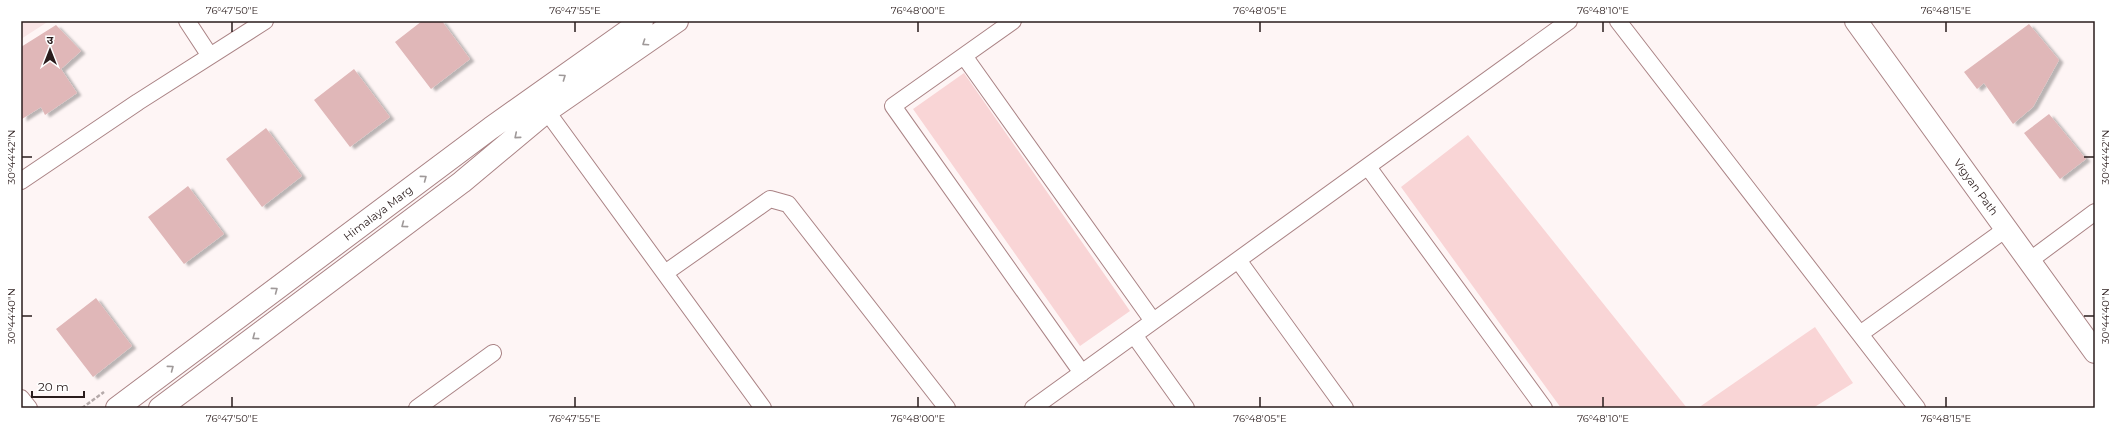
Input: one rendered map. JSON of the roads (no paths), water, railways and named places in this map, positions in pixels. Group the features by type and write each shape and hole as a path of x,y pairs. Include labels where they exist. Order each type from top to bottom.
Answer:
{"main road":[{"name":"Himalaya Marg","path":"117,408 541,104 642,21"},
{"name":"Himalaya Marg","path":"160,408 462,182 541,104 677,21"},
{"name":"Vigyan Path","path":"1856,21 2095,352"}],"street":[{"path":"187,21 210,56"},
{"path":"21,181 138,102 265,21"},
{"path":"1013,21 893,106 1082,373"},
{"path":"1033,408 1569,21"},
{"path":"1618,21 1917,408"},
{"path":"964,56 1153,321"},
{"path":"541,104 763,408"},
{"path":"1368,167 1544,408"},
{"path":"665,273 770,199 782,201 788,204 947,408"},
{"path":"2030,261 2095,212"},
{"path":"1860,334 2006,229"},
{"path":"1238,260 1346,408"},
{"path":"1134,335 1186,408"},
{"path":"417,408 493,354"},
{"path":"21,398 29,408"}]}
